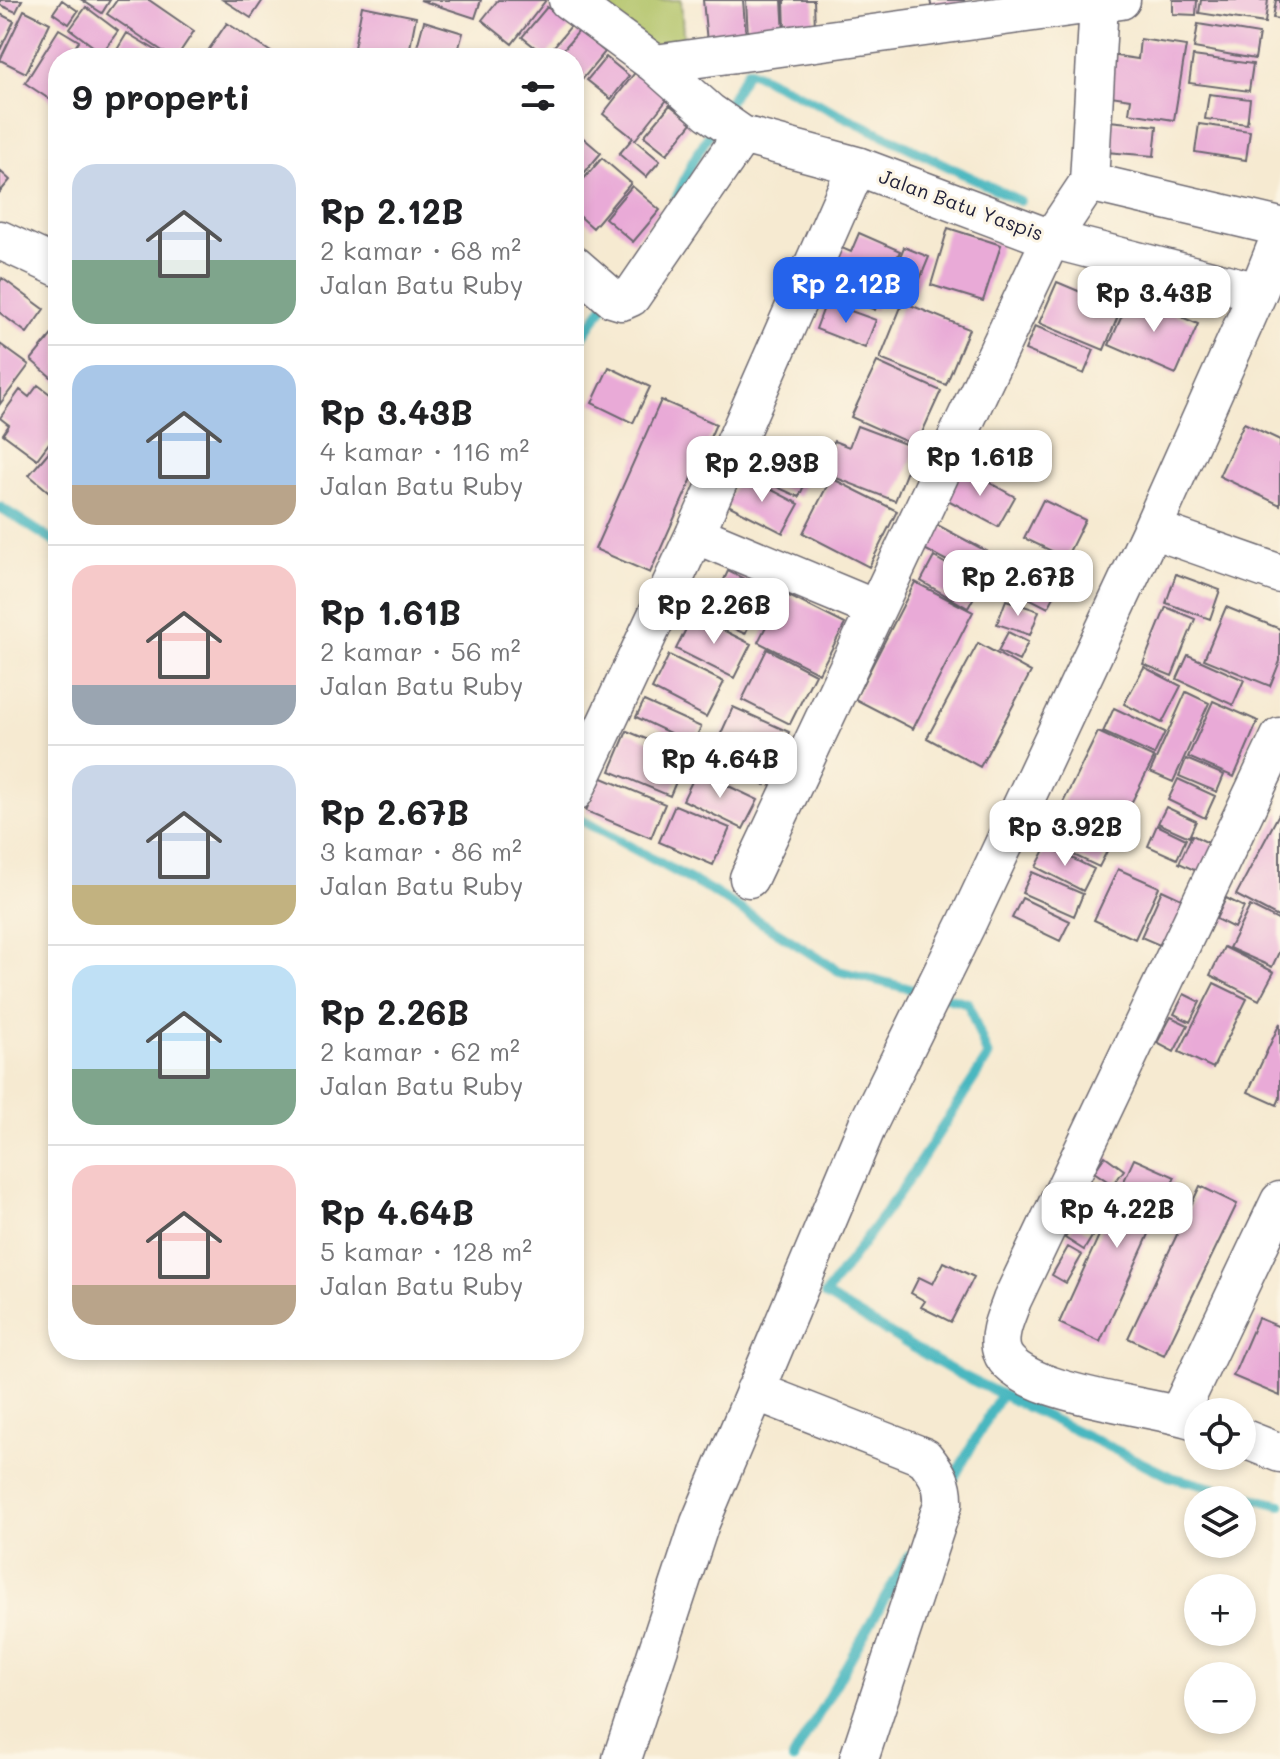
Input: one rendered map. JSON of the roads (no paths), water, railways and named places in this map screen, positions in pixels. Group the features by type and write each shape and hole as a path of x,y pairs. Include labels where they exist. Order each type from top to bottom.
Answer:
{"street":[{"path":"568,0 655,64 726,125 631,297 622,301 594,283"},
{"path":"655,64 1112,1 1089,182 1280,227"},
{"name":"Jalan Batu Yaspis","path":"726,125 857,166 1051,239 1089,182"},
{"path":"584,771 695,534 857,166"},
{"path":"622,1759 700,1523 867,1126 966,925 1152,529 1280,237"},
{"path":"749,878 1051,239 1258,292"},
{"path":"0,240 48,262"},
{"path":"1152,529 1280,574"},
{"path":"695,534 875,609"},
{"path":"1184,1416 1059,1390 1033,1380 1014,1368 1001,1350 1001,1331 1012,1300 1280,737"},
{"path":"1196,1398 1280,1201"},
{"path":"755,1391 924,1457 938,1474 944,1488 943,1504 859,1759"},
{"path":"1256,1444 1280,1453"}],"waterway":[{"path":"676,199 693,161 748,70 1020,201"},
{"path":"584,334 607,301"},
{"path":"0,507 48,538"},
{"path":"584,821 713,892 839,971 923,992"},
{"path":"939,995 968,1003 988,1057 901,1191 825,1295 953,1371 1171,1477 1280,1505"},
{"path":"951,1483 1001,1394"},
{"path":"793,1759 909,1556"}]}
